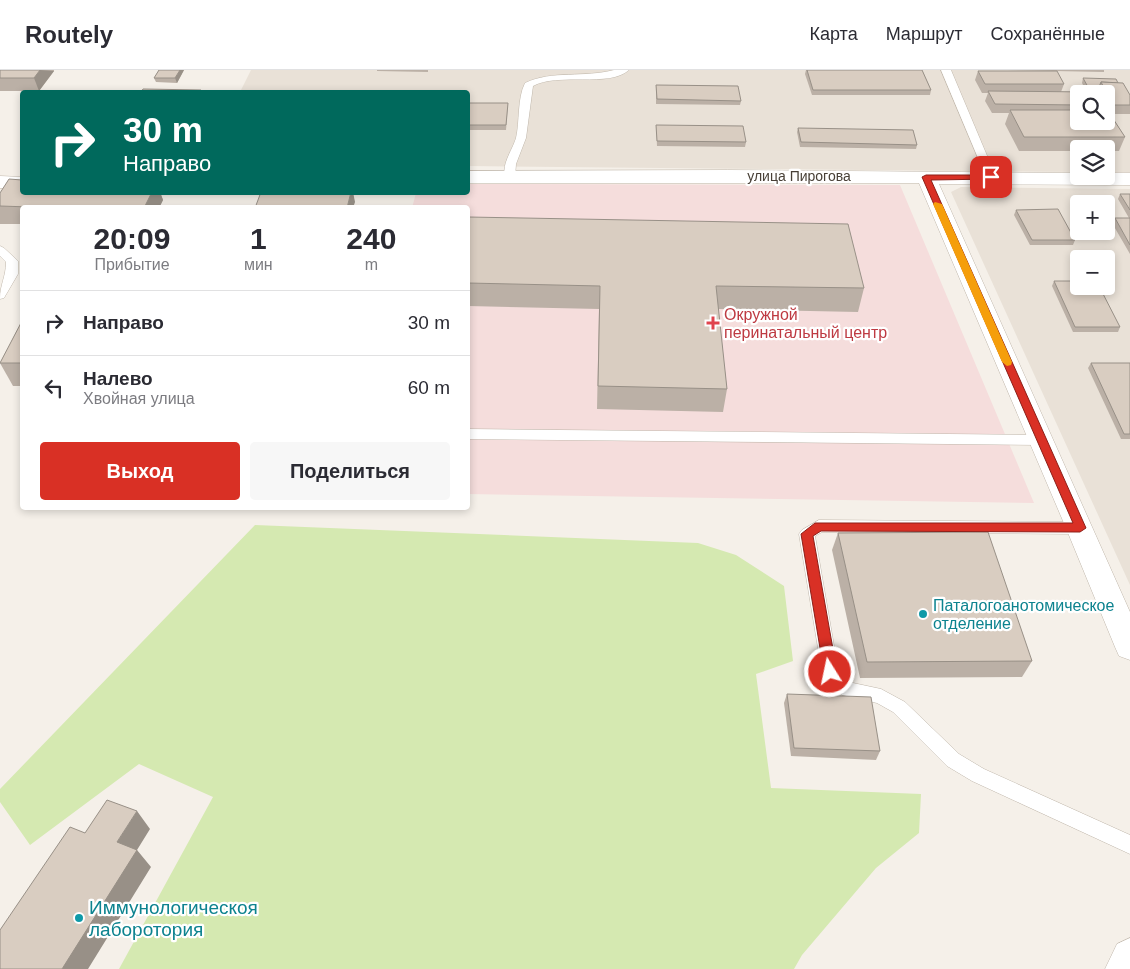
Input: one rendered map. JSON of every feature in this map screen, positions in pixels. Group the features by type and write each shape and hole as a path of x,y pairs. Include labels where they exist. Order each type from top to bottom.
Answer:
{"street":[{"name":"улица Пирогова","path":"470,177 1130,178"},
{"path":"926,177 1080,528 1130,648"},
{"path":"1124,969 1130,957"}],"lane":[{"path":"510,177 511,164 521,138 528,85 533,79 550,74 609,74 624,70"},
{"path":"946,70 991,177"},
{"path":"0,250 12,261 12,274 0,294"},
{"path":"470,434 1041,440"},
{"path":"1080,528 819,526 807,534 830,672 848,690 881,696 899,707 952,760 1130,845"}],"shaded area":[{"path":"251,70 1130,70 1130,172 1115,172 1115,140 1070,140 1070,172 470,166 470,90 241,90"},
{"name":"Окружной перинатальный центр","path":"470,184 900,185 1034,503 470,494 470,205 413,205 415,195 470,195"},
{"path":"961,187 1130,189 1130,585 951,192"}],"green space":[{"path":"255,525 698,543 736,555 784,586 793,661 756,674 771,788 921,794 919,833 876,868 802,955 794,969 119,969 213,797 139,764 30,845 0,802 0,789"}],"building":[{"path":"0,70 40,70 34,78 0,78"},
{"path":"159,70 180,70 175,78 154,78"},
{"path":"807,70 922,70 931,90 813,90"},
{"path":"978,71 1057,71 1064,84 985,84"},
{"path":"1083,78 1116,79 1118,83 1101,82 1100,85 1087,85"},
{"path":"1101,82 1123,83 1130,95 1130,105 1115,105 1115,85 1103,85"},
{"path":"656,85 738,86 741,101 657,99"},
{"path":"143,89 201,90 142,90"},
{"path":"988,91 1070,92 1070,105 995,104"},
{"path":"470,103 508,103 506,125 470,125"},
{"path":"1010,110 1070,110 1070,130 1115,130 1115,122 1125,137 1024,137"},
{"path":"656,125 743,126 746,142 657,141"},
{"path":"798,128 913,130 917,145 801,142"},
{"path":"9,179 20,180 20,195 150,195 146,205 20,205 20,207 0,206 0,193"},
{"path":"1120,194 1130,194 1130,210"},
{"path":"260,195 350,195 348,205 256,205"},
{"path":"1058,209 1070,231 1070,240 1032,240 1016,210"},
{"path":"470,217 848,224 864,288 716,286 727,389 598,386 600,286 470,283"},
{"path":"1115,218 1130,218 1130,245"},
{"path":"1054,281 1070,281 1070,295 1104,295 1120,327 1075,327"},
{"path":"20,325 20,363 0,363"},
{"path":"1091,363 1130,363 1130,434 1124,434"},
{"name":"Паталогоанотомическое отделение","path":"988,532 1032,661 867,662 838,533"},
{"path":"787,694 871,697 880,751 794,748"},
{"name":"Иммунологическоя лаборотория","path":"107,800 137,811 117,842 137,850 62,969 0,969 0,930 70,827 85,833"}],"slow traffic":[{"path":"938,204 1007,362"}],"place":[{"name":"Окружной перинатальный центр","path":"713,323"},
{"name":"Паталогоанотомическое отделение","path":"923,614"},
{"name":"Иммунологическоя лаборотория","path":"79,918"}],"route":[{"path":"830,672 807,534 819,526 1080,528 926,177 991,177"}]}
